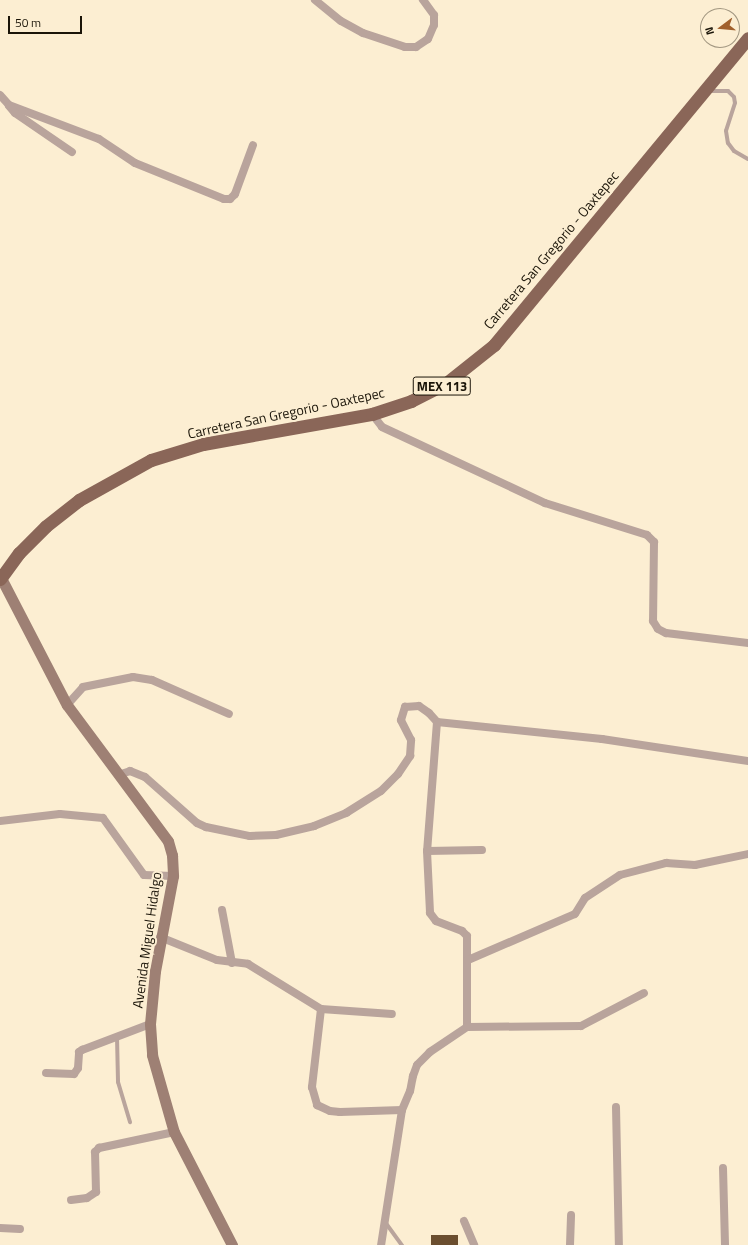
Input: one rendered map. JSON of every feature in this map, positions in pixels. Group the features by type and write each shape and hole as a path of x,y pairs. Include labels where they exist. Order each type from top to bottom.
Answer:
{"main road":[{"name":"Carretera San Gregorio - Oaxtepec","path":"0,578 19,553 46,526 79,500 151,460 203,444 372,414 411,401 445,384 494,345 748,38"},
{"name":"Avenida Miguel Hidalgo","path":"0,578 67,705 118,775 165,834 172,855 173,876 160,937 150,1024 152,1054 174,1132 232,1245"}],"street":[{"path":"315,0 341,21 362,33 405,47 416,47 428,39 434,25 434,15 423,0"},
{"path":"0,95 18,116 72,152"},
{"path":"9,105 100,139 135,163 224,199 230,199 235,194 253,145"},
{"path":"372,414 382,427 545,503 647,535 654,542 653,621 658,629 666,634 748,643"},
{"path":"67,705 82,687 132,677 152,680 229,714"},
{"path":"118,775 130,771 145,776 197,823 206,827 250,836 276,835 314,826 346,813 381,791 398,774 410,756 411,740 401,720 405,708 419,706 429,713 437,722 602,739 748,761"},
{"path":"437,722 427,851 430,913 436,921 462,930 467,936 468,960 466,1027"},
{"path":"0,821 60,814 103,818 144,875 173,876"},
{"path":"427,851 482,850"},
{"path":"468,960 575,914 585,898 620,875 666,864 694,865 748,854"},
{"path":"222,910 232,963"},
{"path":"160,937 189,950 232,963 248,964 321,1009 392,1014"},
{"path":"381,1245 402,1110 417,1065 430,1052 466,1027 581,1026 644,993"},
{"path":"321,1009 312,1087 317,1105 330,1111 340,1112 402,1110"},
{"path":"46,1073 74,1074 78,1068 78,1052 150,1024"},
{"path":"616,1106 619,1245"},
{"path":"71,1200 87,1198 96,1192 95,1152 99,1148 174,1132"},
{"path":"724,1168 725,1245"},
{"path":"570,1245 571,1215"},
{"path":"464,1221 474,1245"},
{"path":"0,1228 20,1229"}],"lane":[{"path":"703,91 728,91 734,97 735,103 726,130 728,143 734,151 748,159"},
{"path":"117,1037 118,1082 130,1122"},
{"path":"385,1222 402,1245"}],"building":[{"path":"431,1235 458,1235 458,1245 431,1245"}]}
